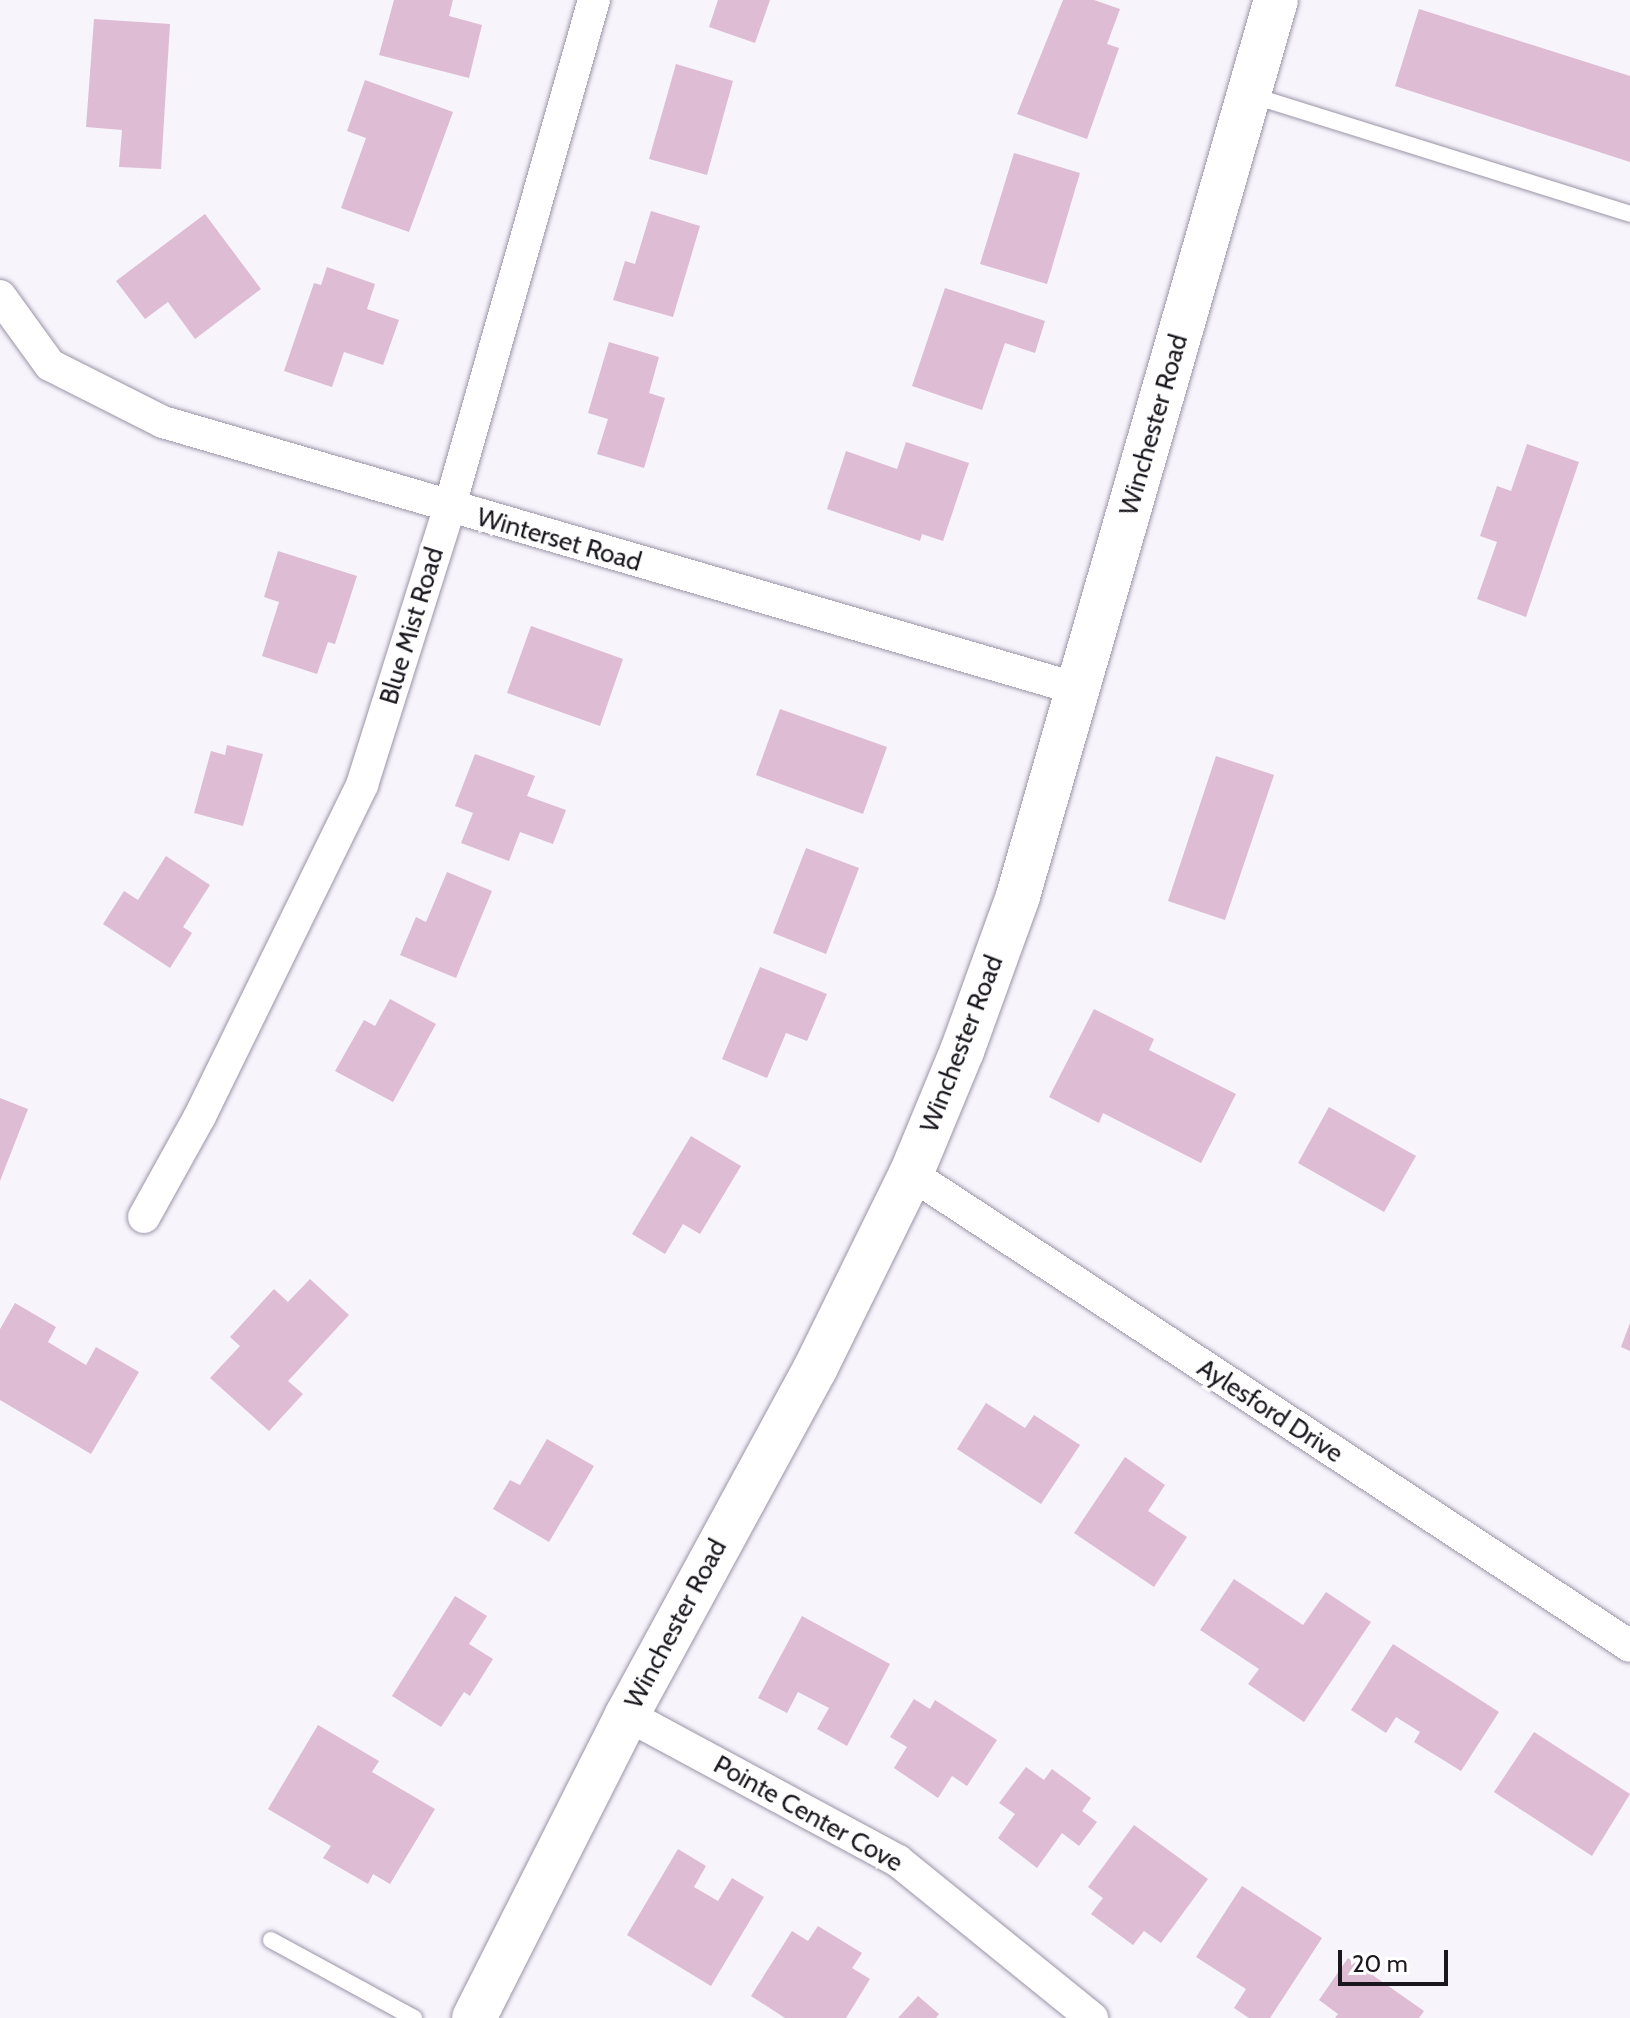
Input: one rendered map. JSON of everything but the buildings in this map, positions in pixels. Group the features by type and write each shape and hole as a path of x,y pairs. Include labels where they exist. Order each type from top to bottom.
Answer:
{"street":[{"name":"Blue Mist Road","path":"144,1217 200,1116 362,785 449,509 594,0"},
{"name":"Winchester Road","path":"474,2018 627,1715 815,1369 911,1174 1018,896 1276,0"},
{"name":"Winterset Road","path":"0,296 50,365 163,422 449,509 1078,689"},
{"name":"Aylesford Drive","path":"911,1174 1630,1646"},
{"name":"Pointe Center Cove","path":"627,1715 898,1861 1092,2018"}],"lane":[{"path":"1249,95 1630,214"},
{"path":"271,1940 414,2018"}]}
